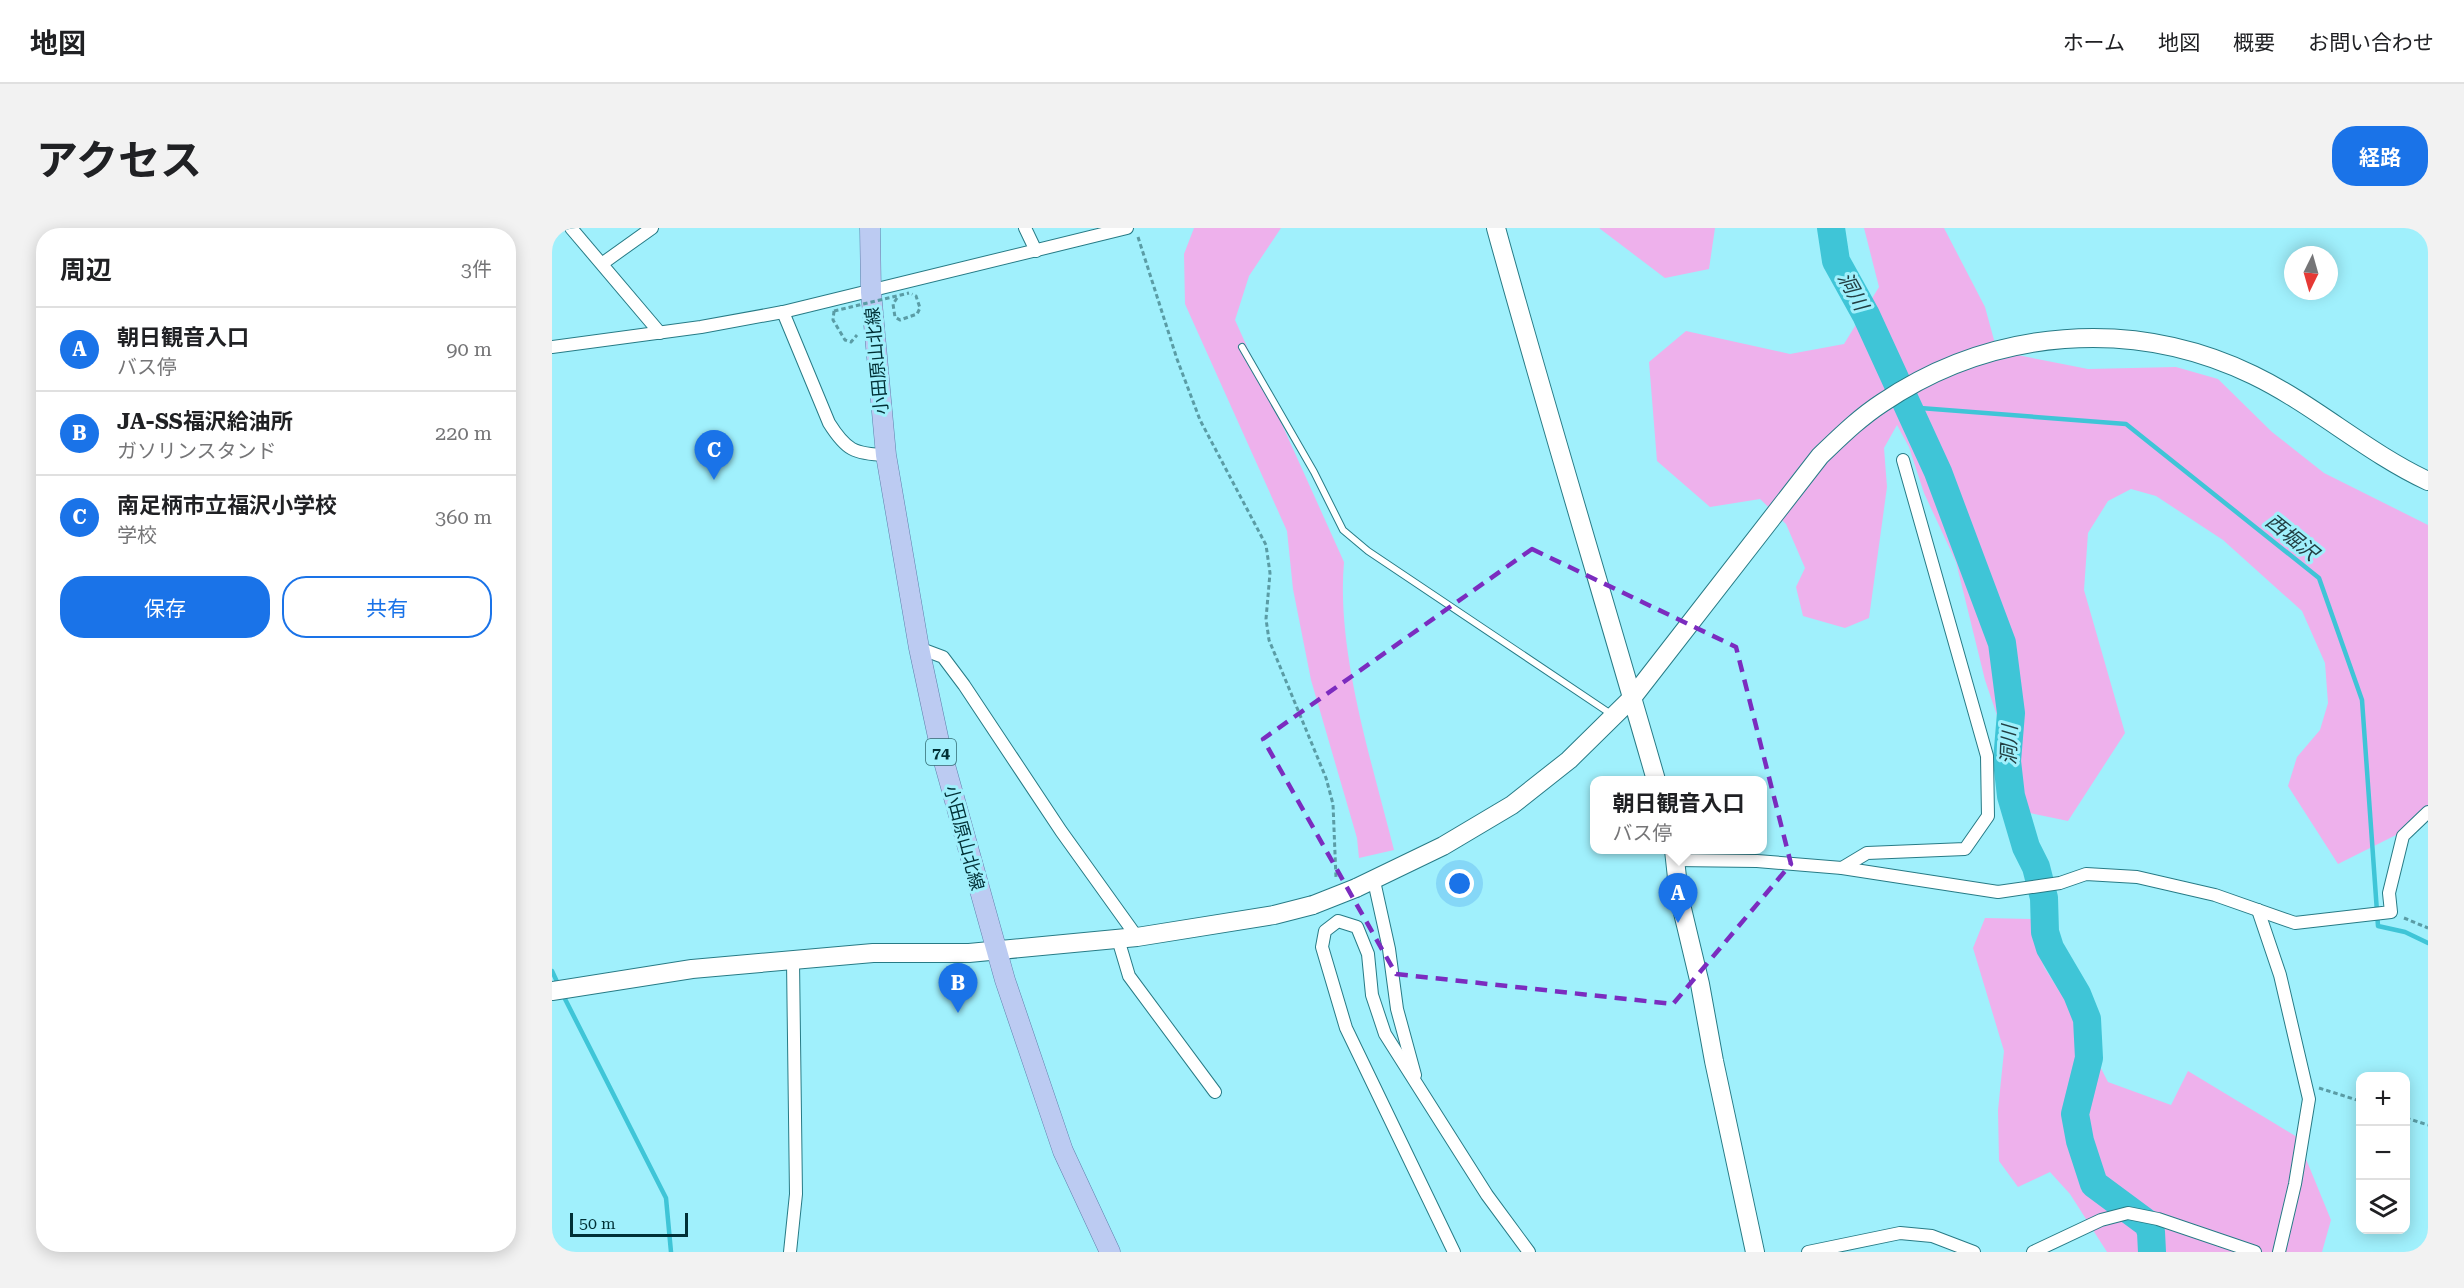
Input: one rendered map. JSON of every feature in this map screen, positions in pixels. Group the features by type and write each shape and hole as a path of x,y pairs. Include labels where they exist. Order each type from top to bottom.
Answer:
{"main road":[{"name":"小田原山北線","path":"870,228 871,292 886,456 919,648 941,751 995,950 1063,1151 1110,1252"}],"street":[{"path":"571,228 660,333"},
{"path":"603,264 652,228"},
{"path":"1025,228 1036,251"},
{"path":"552,347 660,333 836,305 871,292 907,288 1127,228"},
{"path":"1496,228 1562,465 1655,776"},
{"path":"783,312 828,423 838,437 847,448 863,454 886,456"},
{"path":"559,989 692,969 873,953 995,950 1137,937 1274,915 1313,905 1374,881 1443,846 1512,805 1569,760 1632,698 1790,493 1827,449 1881,403 1954,364 2000,349 2049,339 2126,338 2203,354 2254,376 2377,454 2428,481"},
{"path":"1842,868 1867,853 1965,849 1988,816 1987,756 1903,460"},
{"path":"919,648 943,657 1061,831 1137,937"},
{"path":"1755,1252 1700,984 1678,896 1675,855 1842,868 1998,892 2060,883 2086,874 2137,878 2216,895 2295,923 2391,912 2389,893 2403,836 2428,812"},
{"path":"1374,881 1389,949 1397,1009 1420,1091"},
{"path":"2258,910 2280,975 2309,1100 2295,1184 2279,1252"},
{"path":"1454,1252 1346,1028 1322,947 1326,931 1338,921 1357,927 1368,954 1372,995 1385,1034 1487,1195 1529,1252"},
{"path":"1118,939 1129,976 1215,1092"},
{"path":"790,1252 796,1194 793,961"},
{"path":"2033,1252 2101,1220 2128,1213 2158,1219 2255,1252"},
{"path":"1808,1252 1900,1233 1932,1236 1974,1252"}],"lane":[{"path":"1242,347 1314,472 1343,530 1368,551 1614,716"}],"path":[{"path":"1135,228 1177,358 1200,420 1266,545 1270,573 1266,619 1269,640 1326,778 1333,804 1336,879"},
{"path":"907,288 916,296 920,308 917,314 900,320 895,317 893,304 907,288"},
{"path":"836,305 907,288"},
{"path":"836,305 849,310"},
{"path":"836,305 833,321 844,339 851,342 857,336 856,326"},
{"path":"2391,912 2428,928"},
{"path":"2304,1084 2356,1100"},
{"path":"2410,1119 2428,1125"}],"highlighted area":[{"path":"1532,549 1736,647 1791,864 1673,1004 1396,974 1263,739"}],"shaded area":[{"path":"1194,228 1281,228 1249,276 1235,320 1344,562 1345,633 1351,669 1366,744 1394,850 1359,858 1357,838 1311,680 1293,589 1287,531 1185,304 1184,254"},
{"path":"1599,228 1715,228 1709,269 1665,278"},
{"path":"1864,228 1944,228 1985,307 1997,351 2088,369 2176,367 2218,379 2272,432 2324,473 2428,525 2428,819 2338,864 2288,786 2297,757 2320,730 2328,703 2325,663 2302,611 2223,540 2156,496 2131,489 2108,501 2088,533 2084,590 2125,733 2068,821 2030,813 1985,680 1956,562 1924,493 1909,447 1897,425 1884,448 1887,487 1869,618 1845,628 1803,616 1796,587 1805,568 1786,524 1760,499 1710,507 1657,461 1649,362 1686,331 1790,354 1844,344 1879,287"},
{"path":"1985,918 2031,919 2044,967 2069,1006 2108,1082 2171,1105 2188,1071 2297,1137 2331,1220 2322,1252 2107,1252 2070,1194 2050,1172 2018,1187 1999,1161 1998,1110 2004,1051 1973,948"}],"waterway":[{"name":"洞川","path":"1831,228 1836,261 1866,315 1938,472 2002,643 2011,713 2007,761 2011,796 2026,847 2036,867 2044,898 2045,932 2050,948 2077,994 2087,1019 2089,1058 2075,1114 2080,1141 2094,1184 2148,1224 2151,1232 2152,1252"},
{"name":"西堀沢","path":"1907,407 2126,424 2319,578 2362,700 2378,926 2405,932 2428,943"},
{"path":"552,971 558,984"},
{"path":"563,995 666,1198 671,1252"}],"place":[{"name":"南足柄市立福沢小学校","path":"714,480"},
{"name":"朝日観音入口","path":"1678,923"},
{"name":"JA-SS福沢給油所","path":"958,1013"}]}
